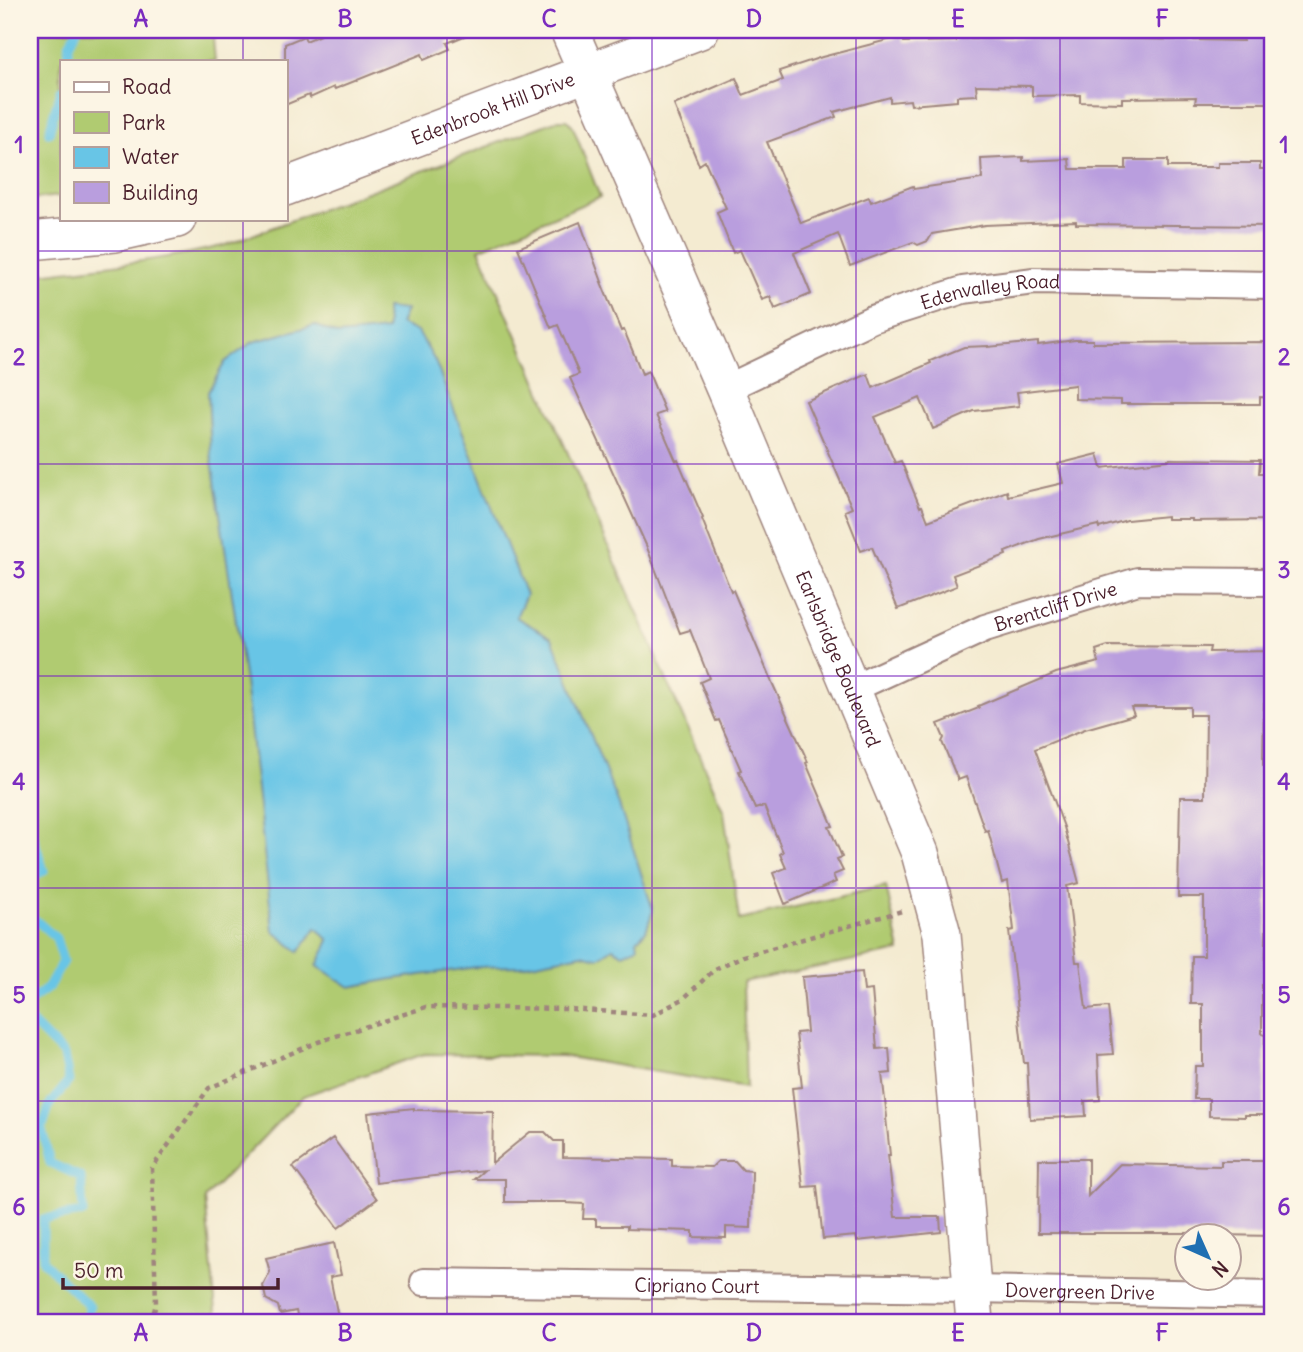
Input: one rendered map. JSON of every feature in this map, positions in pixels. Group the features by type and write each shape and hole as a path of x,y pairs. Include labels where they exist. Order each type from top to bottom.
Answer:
{"street":[{"name":"Earlsbridge Boulevard","path":"569,30 725,389 920,853 942,934 973,1306"},
{"name":"Edenbrook Hill Drive","path":"287,186 699,30"},
{"path":"30,241 115,233 173,220"},
{"name":"Edenvalley Road","path":"725,389 872,319 963,290 1034,281 1273,285"},
{"name":"Brentcliff Drive","path":"852,689 985,628 1138,582 1273,582"},
{"name":"Cipriano Court","path":"424,1282 973,1306"},
{"name":"Dovergreen Drive","path":"973,1306 1273,1295"}],"path":[{"path":"151,1322 156,1304 152,1168 209,1088 318,1042 426,1007 570,1009 653,1015 683,999 715,969 743,957 933,902"}],"green space":[{"path":"30,30 235,30 213,38 215,60 60,60 60,196 30,199"},
{"path":"558,120 567,120 573,127 600,197 479,249 724,812 739,920 886,886 900,951 743,982 746,1087 562,1056 424,1054 303,1096 205,1198 217,1322 30,1322 30,275 153,259 226,245"}],"water":[{"path":"386,308 406,310 400,324 418,332 435,361 526,595 516,617 552,638 619,805 653,910 646,931 637,940 638,947 623,954 613,948 598,958 582,954 521,966 477,967 350,987 317,966 329,940 316,928 299,952 273,931 245,682 211,454 208,392 225,362 253,342 315,325 338,335 387,330"}],"building":[{"path":"332,30 479,30 447,43 450,49 424,60 422,54 335,89 334,87 287,104 285,44 304,36 306,41"},
{"path":"1243,32 1273,33 1273,103 1195,103 1196,97 1122,98 1122,103 1080,102 1080,95 1032,96 1032,86 976,85 977,95 957,96 957,101 911,105 910,100 890,102 890,97 834,112 836,117 767,142 801,223 869,197 871,202 913,186 914,189 982,179 981,159 1023,157 1023,161 1069,159 1070,169 1126,169 1126,160 1168,160 1168,167 1218,167 1218,163 1260,163 1260,169 1273,169 1273,226 1076,224 1076,221 985,225 932,234 928,241 918,245 913,242 850,266 838,234 794,253 811,294 775,309 770,297 762,300 740,250 733,253 717,212 726,208 705,161 699,165 674,105 736,78 743,95 783,80 779,71 903,36 904,42 1037,37 1243,41"},
{"path":"580,222 621,331 624,330 642,374 648,371 665,412 656,415 703,518 731,591 733,590 808,762 806,763 833,826 829,827 842,857 837,859 843,871 833,875 836,882 785,904 773,873 786,868 780,854 783,852 764,806 755,809 719,720 716,721 700,682 709,678 690,630 680,633 646,545 570,378 579,374 558,325 551,328 518,248"},
{"path":"1093,340 1093,343 1273,342 1273,398 1260,397 1260,404 1121,404 1121,400 1075,399 1075,385 1017,392 1019,406 974,411 933,429 920,398 875,417 895,463 901,461 928,521 1007,491 1008,496 1063,483 1058,464 1098,454 1102,468 1168,459 1260,460 1259,473 1273,473 1273,520 1192,521 1167,519 1167,516 1127,520 1099,528 1098,525 1039,539 953,575 957,586 898,609 872,547 861,551 845,511 852,508 806,401 868,374 873,388 964,347 1038,342 1038,345"},
{"path":"1108,646 1210,647 1209,652 1273,651 1273,703 1264,704 1263,765 1267,765 1266,822 1269,822 1265,985 1262,985 1262,1034 1265,1035 1264,1115 1209,1116 1209,1099 1194,1099 1195,1066 1203,1066 1203,1004 1191,1004 1192,956 1204,956 1204,897 1178,897 1180,797 1205,797 1206,715 1190,715 1190,707 1131,707 1134,715 1085,729 1035,749 1064,827 1079,883 1067,886 1076,962 1080,962 1086,1009 1108,1007 1113,1054 1098,1055 1100,1100 1085,1101 1086,1116 1030,1119 1027,1063 1024,1063 1009,931 1014,930 1008,881 1002,883 988,830 985,831 966,777 958,780 942,742 944,738 938,724 1056,673 1099,662 1096,650"},
{"path":"862,972 864,991 872,990 877,1049 889,1048 891,1073 882,1074 895,1217 940,1217 941,1232 857,1241 856,1236 823,1239 817,1186 803,1187 792,1088 802,1087 796,1033 807,1032 802,977"},
{"path":"414,1108 493,1111 492,1163 530,1132 545,1132 554,1141 563,1141 563,1157 672,1159 672,1166 712,1167 718,1161 735,1161 743,1170 752,1171 751,1228 726,1227 726,1238 693,1237 693,1231 596,1226 596,1219 583,1219 584,1204 505,1202 505,1179 474,1179 484,1170 376,1183 368,1113"},
{"path":"333,1138 377,1199 338,1228 293,1167"},
{"path":"1039,1159 1088,1159 1088,1196 1120,1164 1221,1166 1221,1161 1272,1161 1273,1236 1244,1235 1244,1222 1174,1222 1174,1233 1038,1233"},
{"path":"334,1243 341,1275 330,1277 339,1322 299,1322 296,1311 280,1314 278,1306 266,1299 263,1286 270,1272 266,1258"}],"waterway":[{"path":"68,60 69,44 77,30"},
{"path":"49,133 60,94"},
{"path":"30,726 36,737 30,758"},
{"path":"30,832 44,871 30,877"},
{"path":"30,915 56,938 63,961 48,988 30,1001"},
{"path":"30,1021 64,1055 69,1081 50,1104 42,1129 50,1163 81,1177 83,1213 43,1219 43,1261 90,1307 84,1322"}]}
